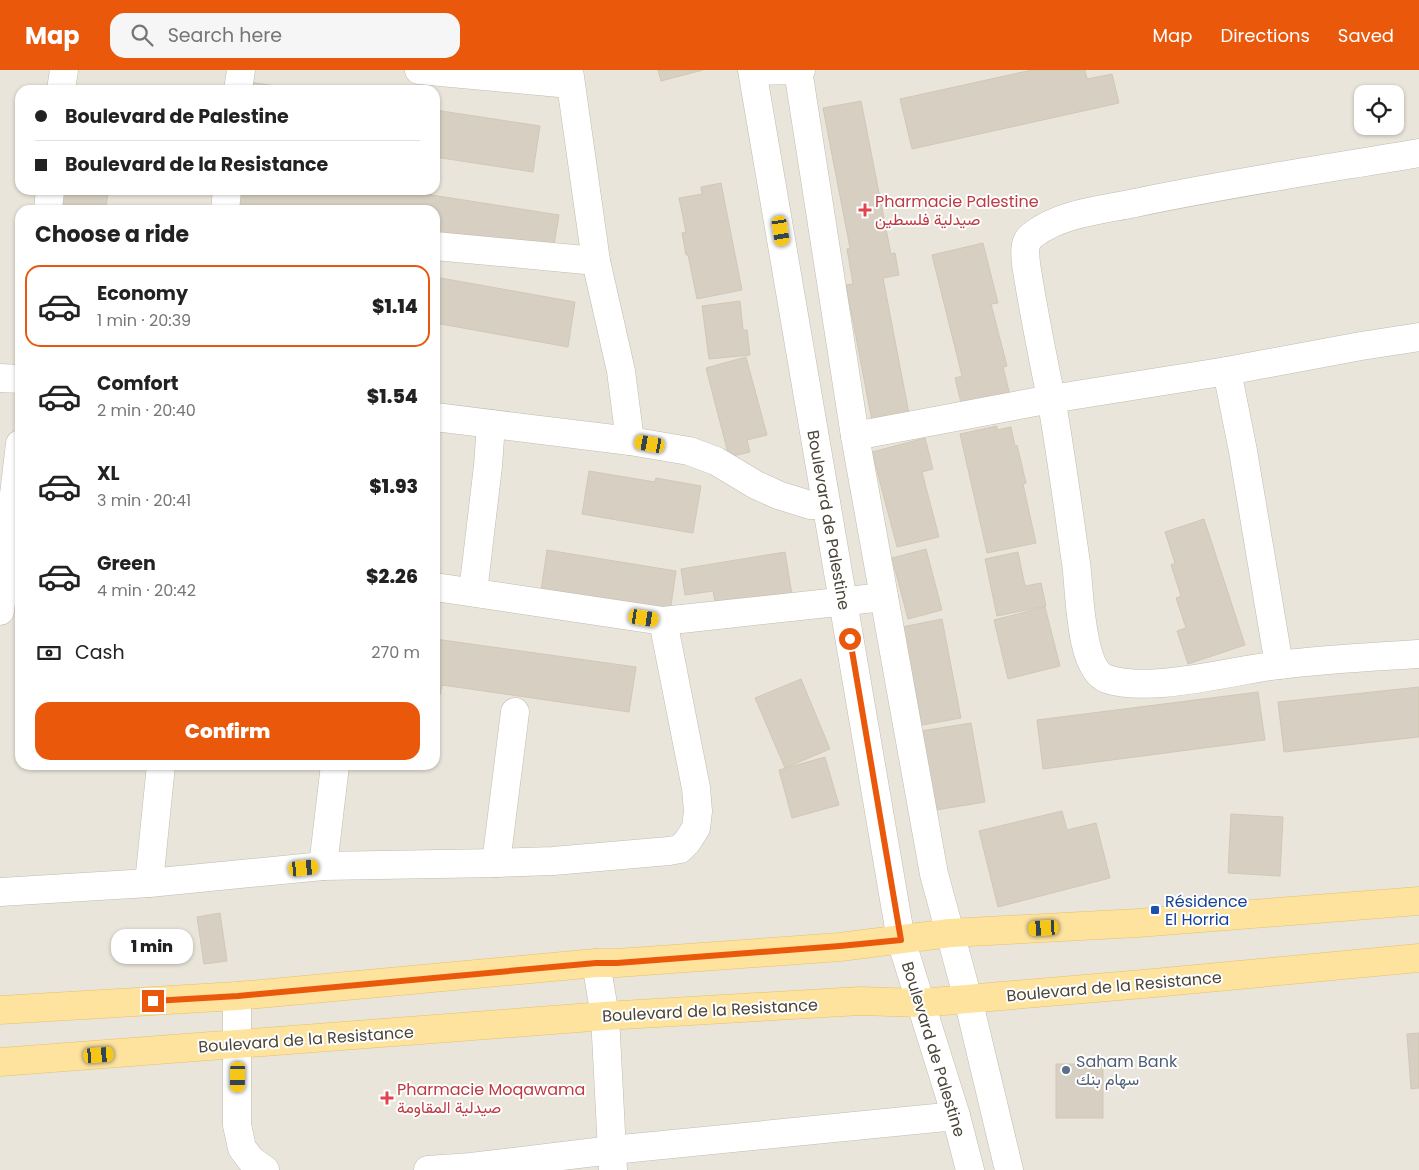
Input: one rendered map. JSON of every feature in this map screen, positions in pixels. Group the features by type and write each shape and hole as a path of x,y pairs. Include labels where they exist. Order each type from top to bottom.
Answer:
{"main road":[{"path":"0,1010 238,996 596,963 791,950 901,940 950,933 1138,923 1419,901"},
{"name":"Boulevard de la Resistance","path":"0,1062 605,1016 860,1001 920,1003 1419,958"}],"street":[{"path":"62,85 64,70"},
{"path":"239,85 241,70"},
{"path":"419,70 569,77 596,262 621,371 630,441"},
{"path":"753,70 799,70 854,436 934,874 968,999 1009,1170"},
{"name":"Boulevard de Palestine","path":"753,70 901,940 956,1116 970,1170"},
{"path":"1419,153 1142,201 1076,215 1048,225 1032,235 1025,245 1026,264 1051,399 1079,580 1086,651 1094,669 1105,678 1136,683 1177,681 1279,665 1419,654"},
{"path":"440,246 596,262"},
{"path":"854,436 1051,399 1227,371 1419,337"},
{"path":"1227,371 1243,451 1279,665"},
{"path":"0,378 15,379"},
{"path":"440,418 630,441 701,455 716,461 778,495 810,505 826,505"},
{"path":"473,592 491,424"},
{"path":"0,611 14,549 15,532"},
{"path":"440,588 663,621 884,597"},
{"path":"0,892 149,883 324,866 553,861 680,849 692,837 697,822 696,788 663,621"},
{"path":"496,863 515,712"},
{"path":"149,883 160,770"},
{"path":"324,866 334,770"},
{"path":"596,963 605,1016 612,1160"},
{"path":"238,996 237,1126 242,1148 251,1160 265,1170"},
{"path":"428,1170 612,1160 956,1116"}],"shaded area":[{"path":"0,70 1419,70 1419,1170 0,1170"}],"building":[{"path":"658,70 703,70 661,81"},
{"path":"1032,70 1085,70 1087,79 1112,74 1119,103 912,149 900,99"},
{"path":"250,82 269,85 250,85"},
{"path":"861,101 891,254 895,253 899,275 883,278 910,419 873,426 846,285 853,284 847,249 850,248 823,108"},
{"path":"440,111 540,126 533,172 440,158"},
{"path":"721,183 742,290 697,299 682,233 686,232 679,198 702,194 701,187"},
{"path":"58,195 108,195 106,205 57,205"},
{"path":"234,195 432,195 559,215 552,257 440,239 440,205 236,205"},
{"path":"983,243 998,303 991,304 1007,366 1003,367 1010,395 962,407 955,378 962,376 932,255"},
{"path":"440,278 575,302 568,347 440,324"},
{"path":"740,301 743,330 747,330 750,355 709,359 702,306"},
{"path":"746,357 767,435 747,440 750,452 729,457 706,368"},
{"path":"997,426 997,430 1011,427 1015,446 1017,445 1026,483 1023,484 1036,543 987,553 960,434"},
{"path":"925,438 933,469 922,472 939,537 897,547 872,452"},
{"path":"589,471 655,482 656,478 701,486 693,533 582,514"},
{"path":"1204,519 1245,645 1188,664 1177,631 1186,628 1176,598 1181,596 1171,565 1175,563 1165,532"},
{"path":"926,549 942,610 908,619 892,558"},
{"path":"547,550 676,571 670,612 541,591"},
{"path":"785,552 792,595 716,607 713,591 685,595 681,569"},
{"path":"1018,552 1025,586 1041,583 1046,606 997,616 985,559"},
{"path":"1045,607 1060,666 1008,679 994,620"},
{"path":"942,619 961,718 922,725 902,627"},
{"path":"440,640 636,667 629,712 442,685 440,695"},
{"path":"801,679 830,749 785,768 755,698"},
{"path":"1419,687 1419,737 1284,752 1278,702"},
{"path":"1258,692 1265,740 1043,769 1037,720"},
{"path":"971,723 985,802 936,810 921,731"},
{"path":"825,757 839,805 792,818 779,770"},
{"path":"1062,811 1067,830 1096,823 1110,878 998,907 979,831"},
{"path":"1231,814 1283,817 1280,876 1228,873"},
{"path":"220,913 227,961 204,964 197,917"},
{"path":"1419,1033 1419,1088 1411,1089 1407,1034"},
{"path":"1056,1064 1103,1064 1103,1118 1056,1118"}],"place":[{"name":"Pharmacie Palestine صيدلية فلسطين","path":"865,210"},
{"name":"Résidence El Horria","path":"1155,910"},
{"name":"Saham Bank سهام بنك","path":"1066,1070"},
{"name":"Pharmacie Moqawama صيدلية المقاومة","path":"387,1098"}],"route":[{"path":"153,1001 238,996 596,963 617,963 901,940 850,639"}]}
